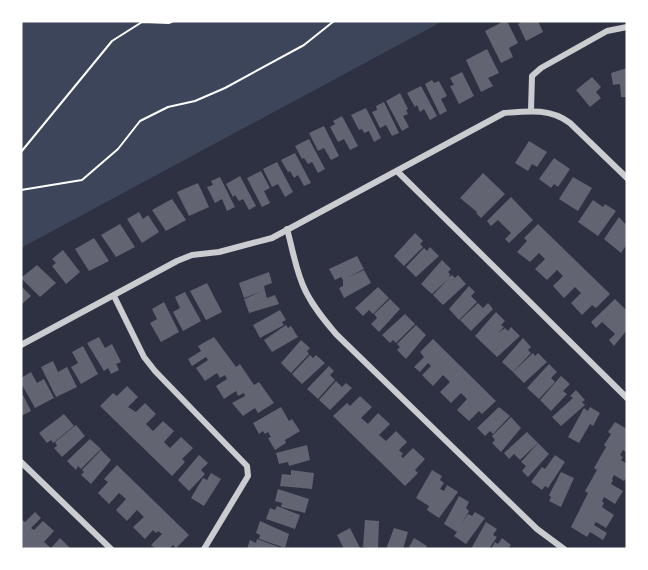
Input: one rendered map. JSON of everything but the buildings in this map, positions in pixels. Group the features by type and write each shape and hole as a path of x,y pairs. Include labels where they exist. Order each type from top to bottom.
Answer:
{"street":[{"path":"531,110 532,76 540,68 607,31 627,27"},
{"path":"21,345 177,261 192,255 219,252 272,238 504,113 531,110 560,115 627,178"},
{"path":"398,172 627,398"},
{"path":"287,230 298,274 318,313 330,327 537,529 564,549"},
{"path":"114,296 144,357 247,466 248,476 204,549"},
{"path":"21,462 111,549"}],"path":[{"path":"21,152 112,41 142,22 169,23 173,21"},
{"path":"21,190 82,180 118,148 140,121 168,106 195,101 225,88 304,45 334,21"}],"shaded area":[{"path":"21,21 443,21 21,248"}]}
